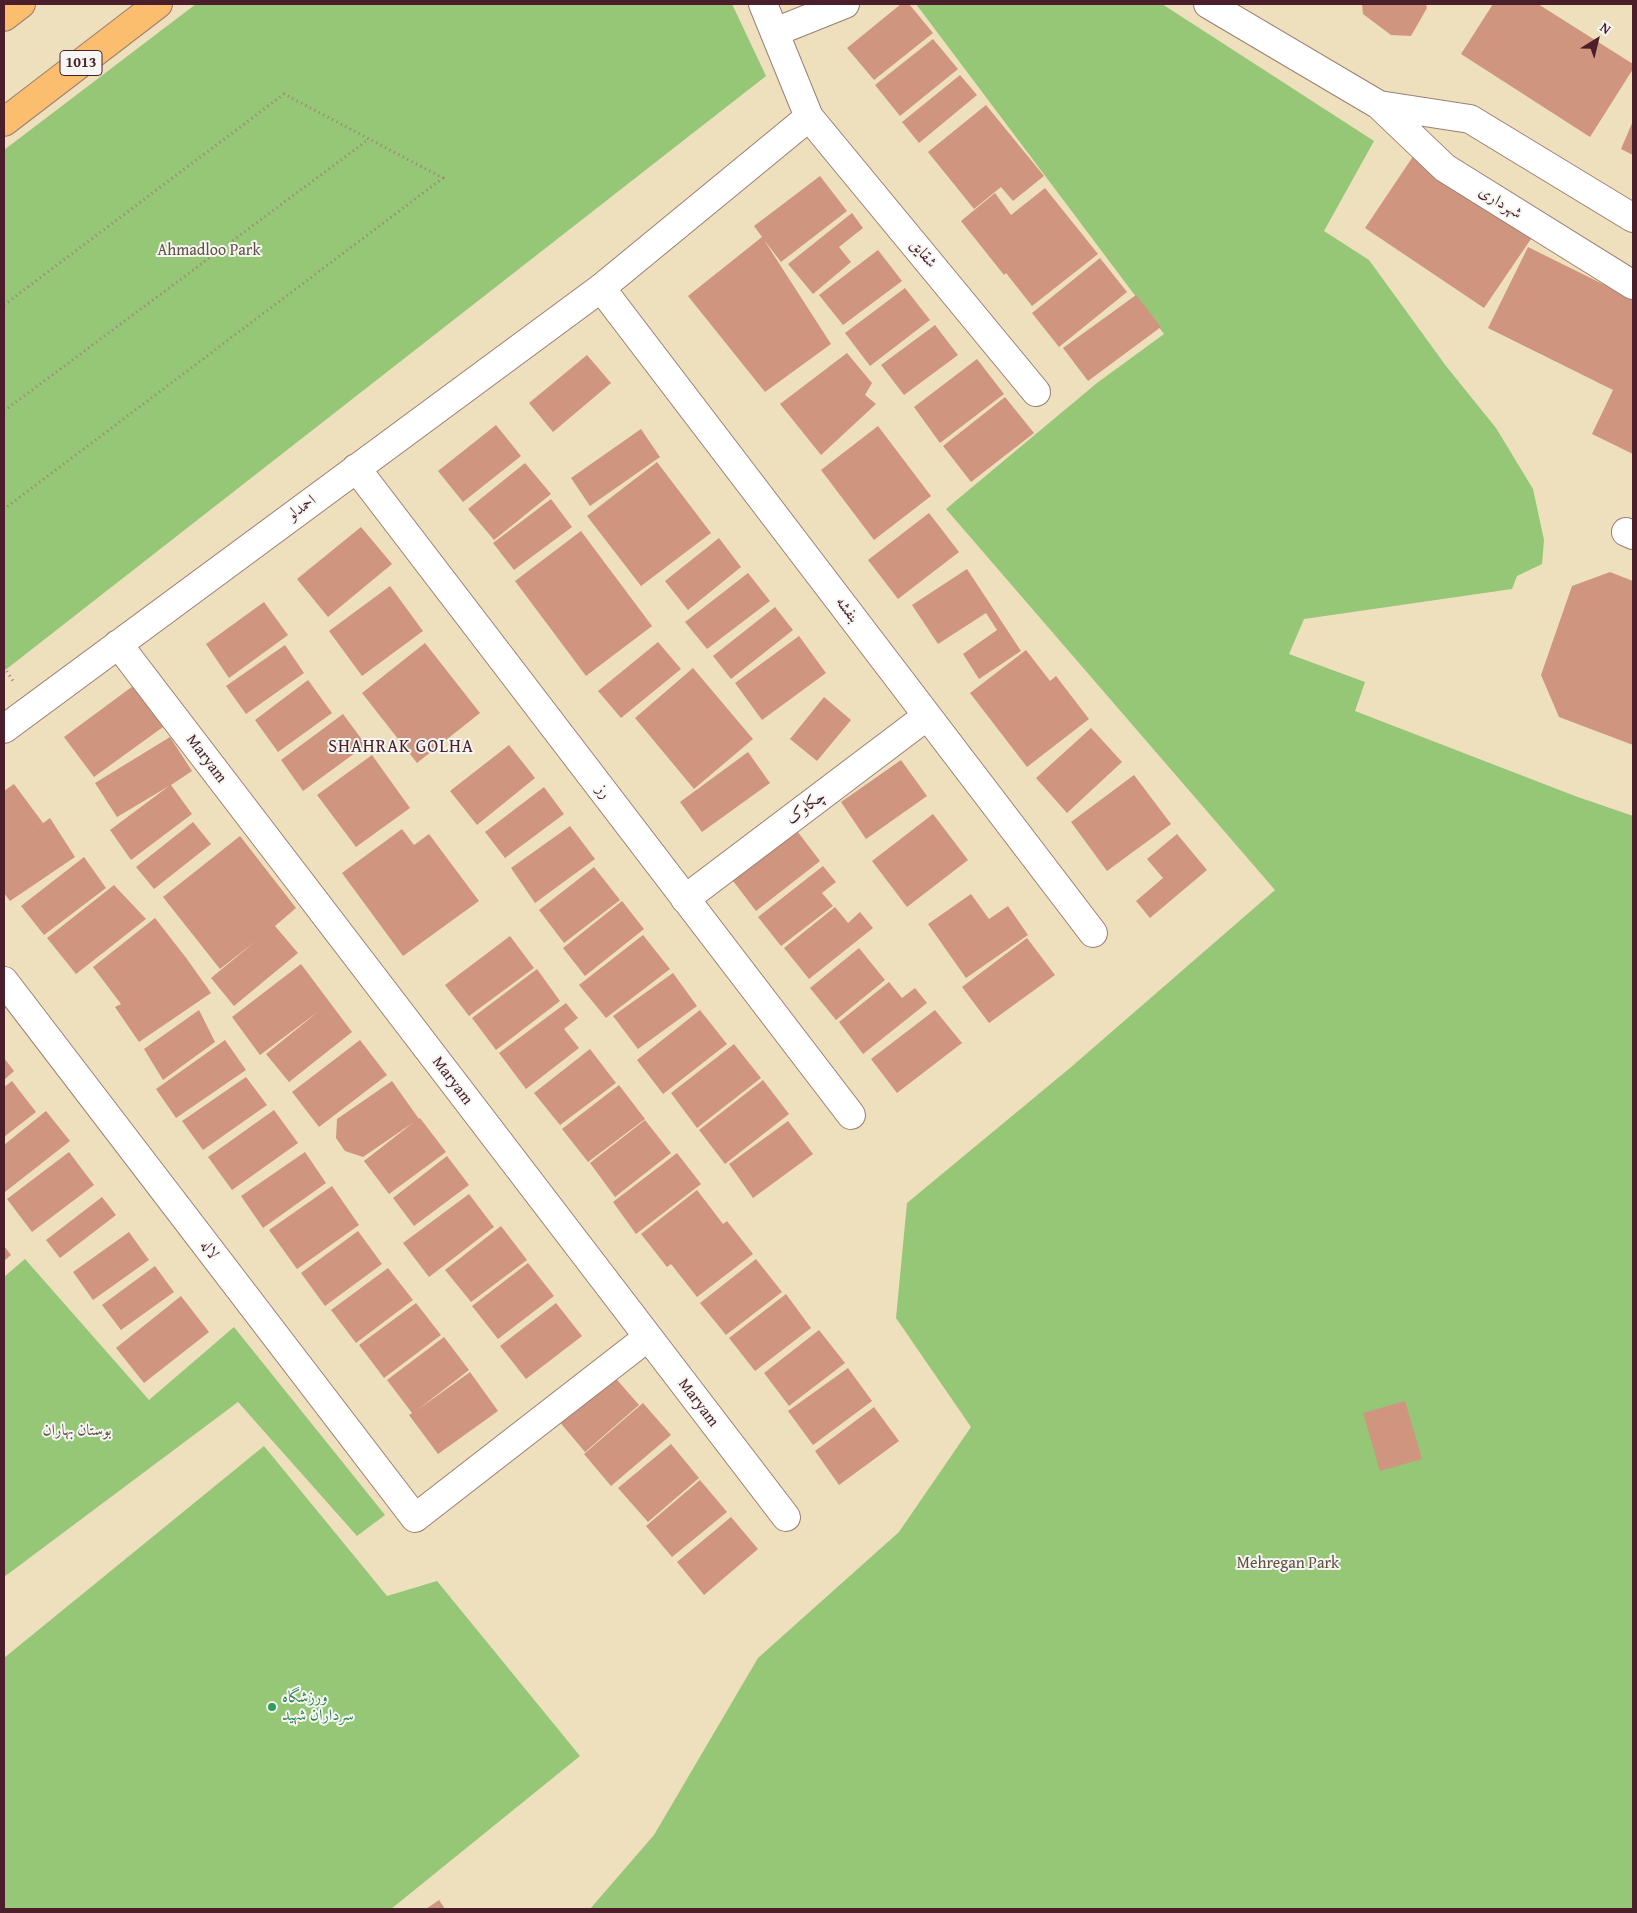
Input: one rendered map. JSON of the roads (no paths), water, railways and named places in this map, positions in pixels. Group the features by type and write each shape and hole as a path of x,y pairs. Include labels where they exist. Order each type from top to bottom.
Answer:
{"main road":[{"path":"4,16 20,4"},
{"name":"1013","path":"4,122 158,4"}],"street":[{"name":"شقایق","path":"763,4 809,117 1036,392"},
{"path":"775,32 846,4"},
{"name":"شهرداری","path":"1208,4 1379,105 1445,168 1633,285"},
{"name":"شهرداری","path":"1379,105 1470,119 1633,218"},
{"name":"احمدلو","path":"4,729 601,288 809,117"},
{"name":"بنفشه","path":"601,288 1093,933"},
{"name":"رز","path":"356,468 851,1115"},
{"name":"Maryam","path":"118,644 786,1518"},
{"name":"چکاوک","path":"685,899 927,716"},
{"name":"لاله","path":"4,981 415,1518 648,1337"}],"place":[{"name":"ورزشگاه سرداران شهید","path":"272,1707"}],"district":[{"name":"SHAHRAK GOLHA","path":"401,747"}],"park label":[{"name":"Ahmadloo Park","path":"209,251"},
{"name":"بوستان بهاران","path":"77,1431"},
{"name":"Mehregan Park","path":"1288,1564"}]}
